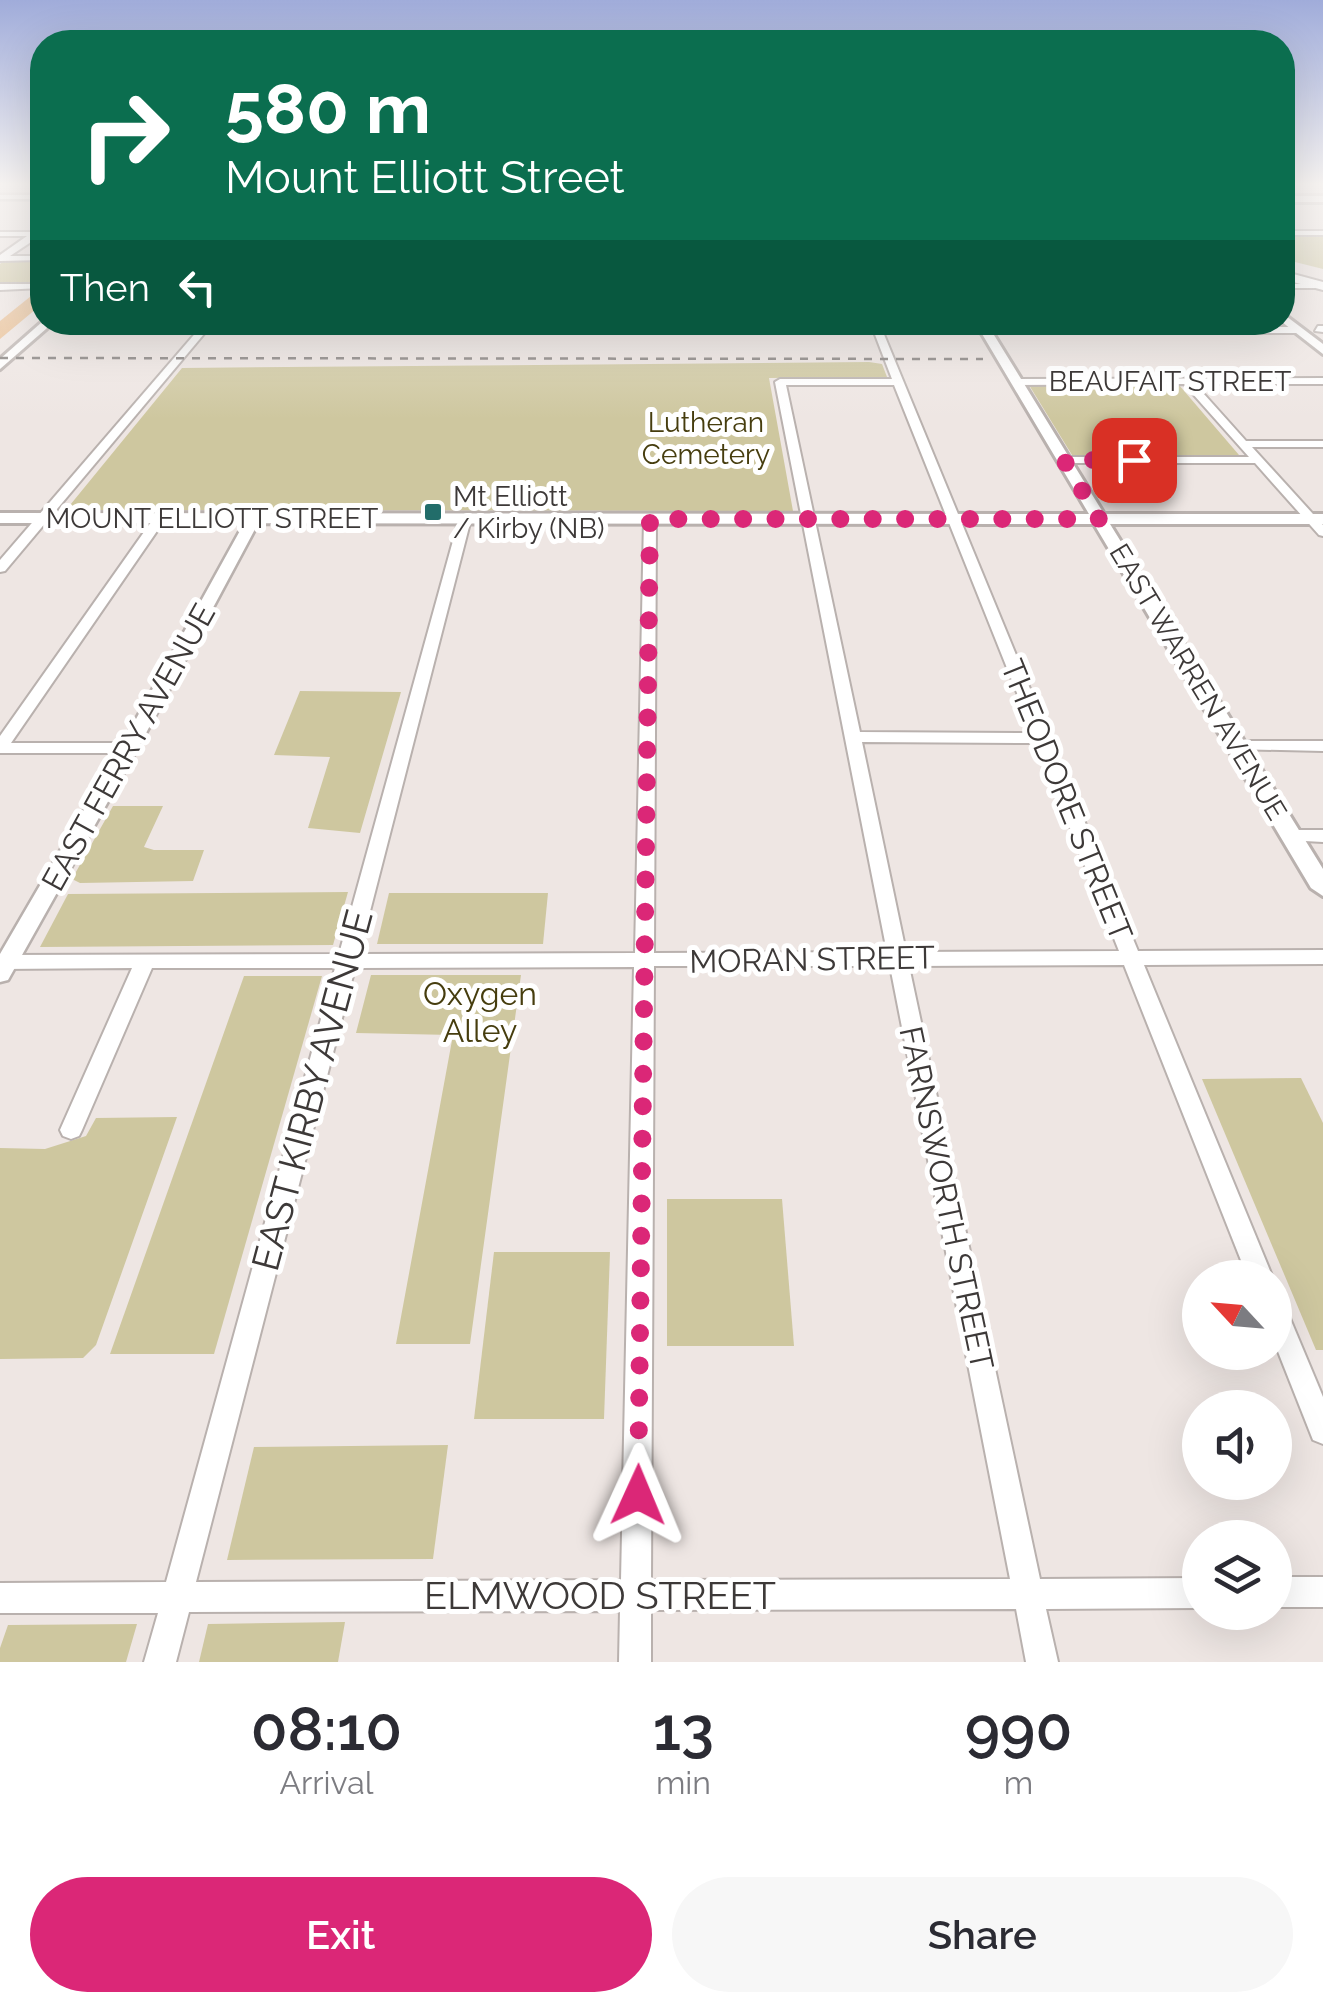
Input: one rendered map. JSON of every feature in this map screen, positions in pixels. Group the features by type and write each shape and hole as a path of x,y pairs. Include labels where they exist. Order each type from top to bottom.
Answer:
{"main road":[{"path":"1295,279 1323,286"},
{"path":"1295,327 1323,350"},
{"path":"0,365 34,335"},
{"name":"EAST WARREN AVENUE","path":"988,335 1323,888"},
{"name":"MOUNT ELLIOTT STREET","path":"0,518 1099,519 1319,523"}],"street":[{"path":"0,286 30,286"},
{"path":"1295,286 1323,286"},
{"path":"0,568 199,335"},
{"name":"THEODORE STREET","path":"879,335 1254,1260"},
{"name":"BEAUFAIT STREET","path":"1016,382 1323,381"},
{"name":"FARNSWORTH STREET","path":"898,382 780,382 1042,1662"},
{"path":"1187,382 1319,523"},
{"path":"1244,444 1323,444"},
{"path":"1064,460 1259,460"},
{"path":"0,748 160,518"},
{"name":"EAST FERRY AVENUE","path":"2,966 130,748 254,518"},
{"name":"EAST KIRBY AVENUE","path":"160,1662 465,518"},
{"path":"635,1662 650,519"},
{"path":"852,737 1042,738"},
{"path":"1238,746 1323,746"},
{"path":"0,748 130,748"},
{"path":"1292,836 1323,836"},
{"name":"MORAN STREET","path":"2,966 145,962 1323,957"},
{"path":"70,1130 145,962"},
{"path":"1292,1354 1323,1430"},
{"path":"1292,1592 1323,1592"},
{"name":"ELMWOOD STREET","path":"0,1598 1182,1593"}],"green space":[{"path":"0,264 30,264 30,283 0,283"},
{"name":"Lutheran Cemetery","path":"882,364 887,377 769,378 793,511 66,510 182,368"},
{"path":"1029,385 1179,385 1239,455 1072,455"},
{"path":"300,691 401,692 360,833 308,828 330,757 274,755"},
{"path":"113,806 163,806 144,847 204,850 193,881 80,883 72,879"},
{"path":"348,892 333,945 40,947 68,894"},
{"path":"389,893 548,893 543,944 377,944"},
{"name":"Oxygen Alley","path":"371,975 521,975 470,1344 396,1344 453,1035 356,1033"},
{"path":"244,976 322,976 214,1354 110,1354"},
{"path":"1301,1078 1323,1123 1323,1350 1316,1350 1292,1293 1292,1260 1278,1260 1202,1079"},
{"path":"177,1117 96,1345 83,1358 0,1359 0,1148 45,1149 86,1136 96,1118"},
{"path":"667,1199 782,1199 794,1346 667,1346"},
{"path":"494,1252 610,1252 604,1419 474,1419"},
{"path":"448,1445 433,1559 227,1560 254,1447"},
{"path":"345,1622 338,1662 199,1662 208,1624"},
{"path":"137,1624 126,1662 0,1662 8,1625"}],"building":[{"path":"30,297 30,314 0,339 0,321"}],"railway":[{"path":"0,358 983,359"}],"place":[{"name":"Mt Elliott / Kirby (NB)","path":"433,512"}],"route":[{"path":"638,1495 650,519 1099,519 1064,460 1134,460"}]}
